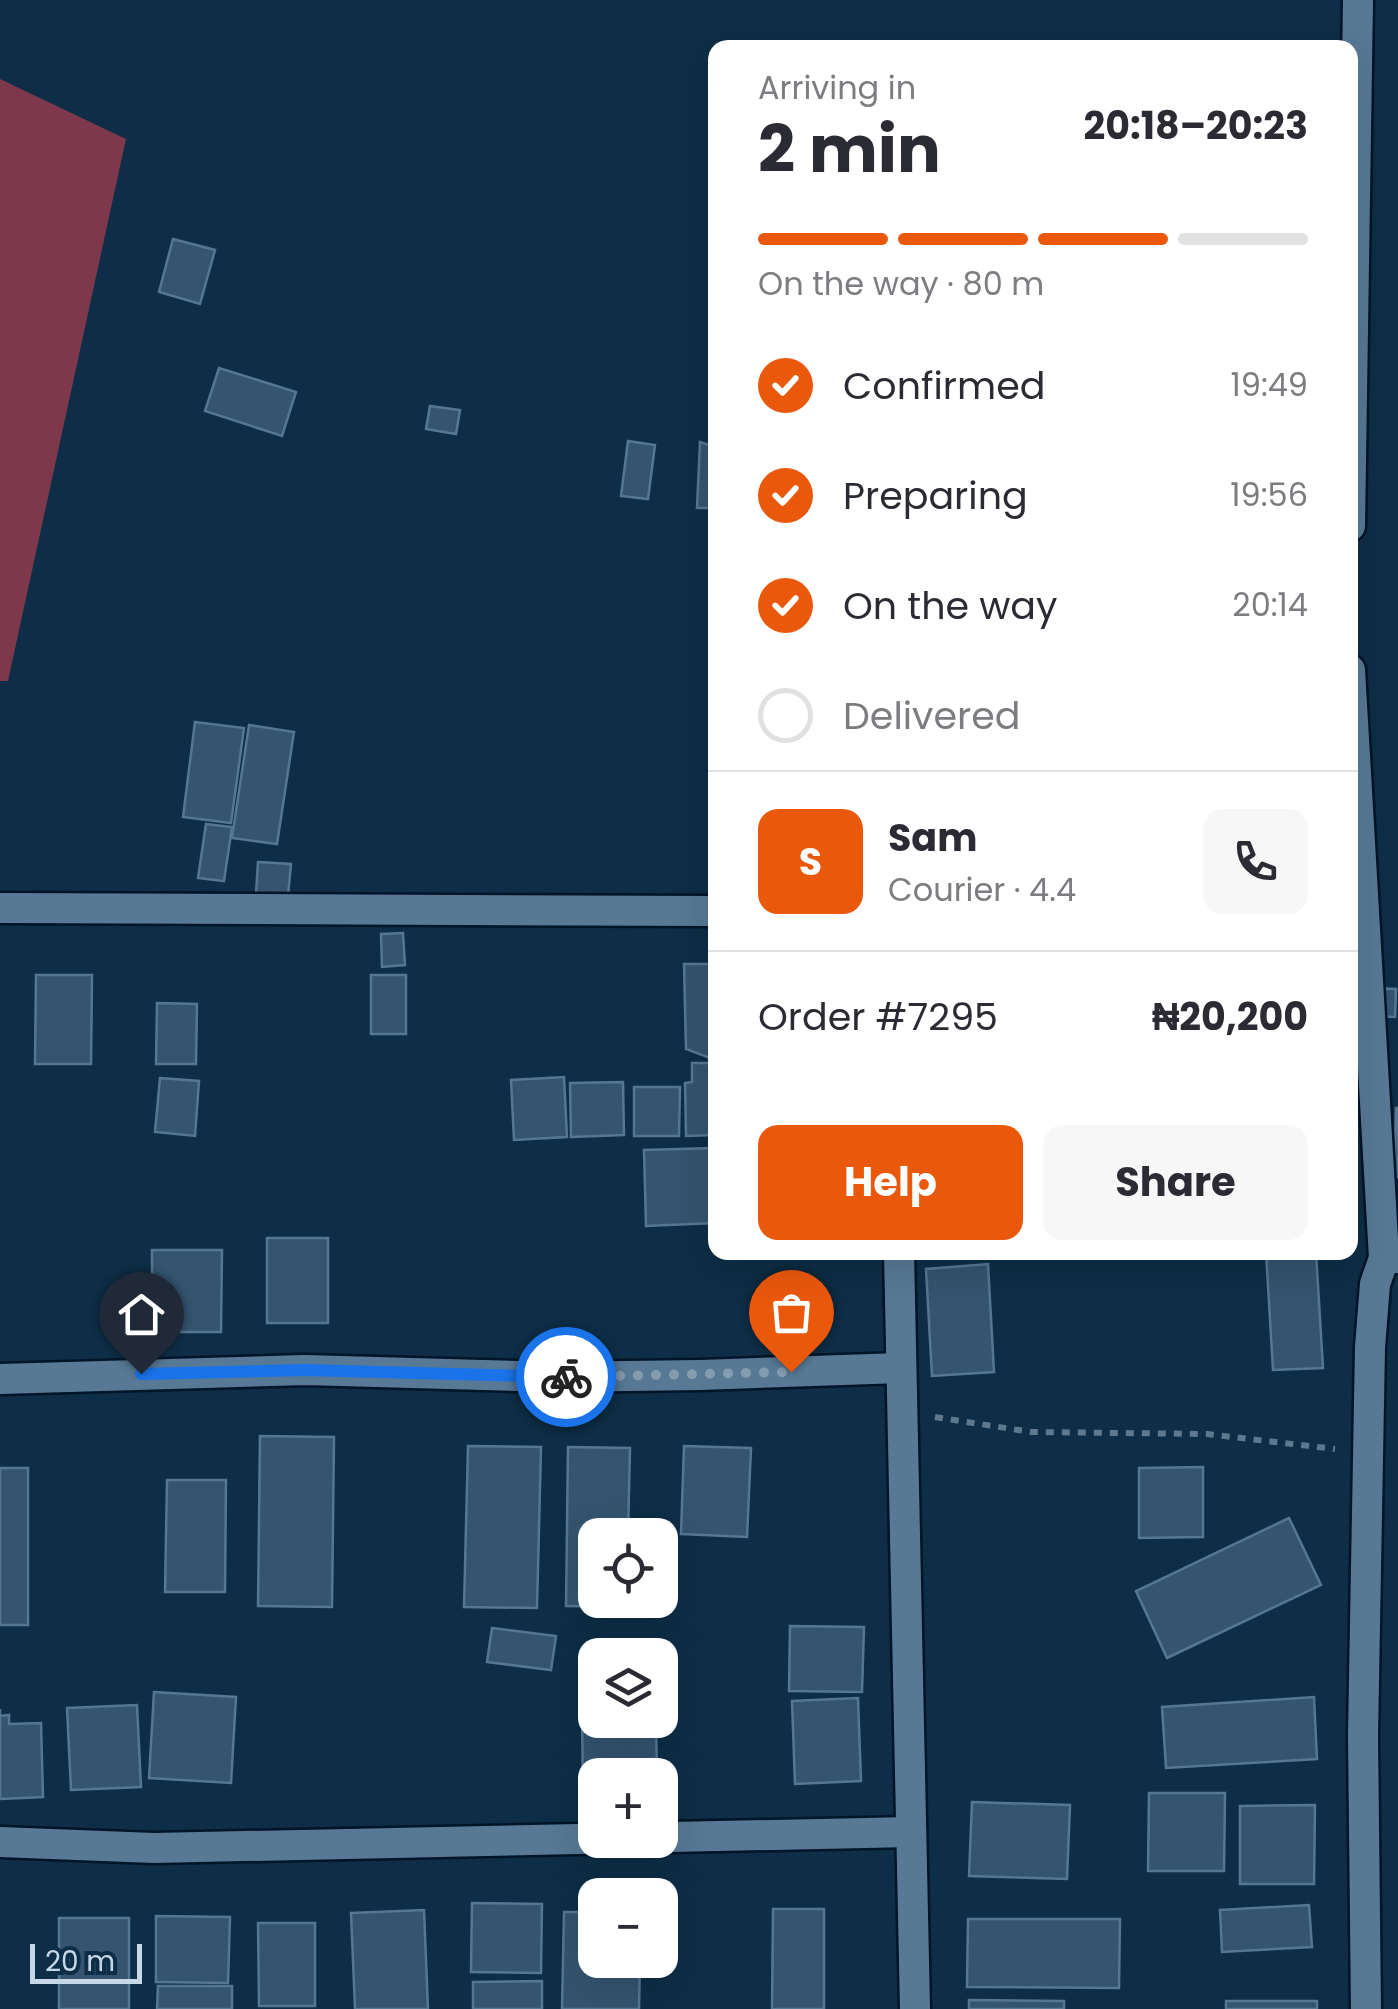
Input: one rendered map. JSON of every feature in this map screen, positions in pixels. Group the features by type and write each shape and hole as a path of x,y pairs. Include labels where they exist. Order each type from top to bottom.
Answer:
{"street":[{"path":"1357,40 1358,0"},
{"path":"1358,785 1391,1258 1375,1284 1366,1453 1366,2009"},
{"path":"0,908 708,910"},
{"path":"899,1260 915,2009"},
{"path":"0,1379 305,1370 555,1377 700,1376 902,1368"},
{"path":"0,1842 154,1848 911,1832"}],"path":[{"path":"902,1415 1030,1432 1207,1434 1366,1453"}],"shaded area":[{"path":"0,79 126,139 8,681 0,681"}],"building":[{"path":"173,239 215,250 200,304 159,292"},
{"path":"219,368 296,392 282,436 205,411"},
{"path":"430,406 460,410 456,434 426,429"},
{"path":"628,441 655,445 648,499 621,496"},
{"path":"700,442 708,445 708,508 697,508"},
{"path":"195,722 244,728 231,823 183,817"},
{"path":"249,725 294,732 277,844 232,838"},
{"path":"206,824 232,827 224,881 198,878"},
{"path":"258,862 291,864 288,896 256,893"},
{"path":"403,933 405,965 382,967 381,934"},
{"path":"684,964 708,964 708,1057 686,1049"},
{"path":"36,975 92,975 91,1064 35,1064"},
{"path":"371,975 406,975 406,1034 371,1034"},
{"path":"1372,988 1396,989 1395,1017 1371,1016"},
{"path":"157,1003 197,1004 196,1064 156,1064"},
{"path":"692,1063 708,1063 708,1135 686,1136 685,1083 692,1082"},
{"path":"564,1077 567,1137 514,1140 511,1080"},
{"path":"160,1078 199,1081 195,1136 155,1132"},
{"path":"623,1082 624,1135 571,1137 570,1083"},
{"path":"634,1087 680,1087 679,1136 634,1136"},
{"path":"1396,1108 1398,1177 1394,1177"},
{"path":"708,1148 708,1223 646,1226 644,1150"},
{"path":"267,1238 328,1238 328,1323 267,1323"},
{"path":"152,1250 222,1250 221,1332 152,1332"},
{"path":"1266,1260 1316,1260 1323,1368 1273,1370"},
{"path":"988,1264 994,1372 932,1376 926,1269"},
{"path":"260,1436 334,1437 332,1607 258,1606"},
{"path":"468,1446 541,1447 537,1608 464,1607"},
{"path":"684,1446 751,1448 747,1537 681,1534"},
{"path":"568,1447 630,1448 628,1518 578,1518 578,1606 566,1606"},
{"path":"1203,1467 1203,1537 1139,1538 1139,1468"},
{"path":"0,1468 28,1468 28,1625 0,1625"},
{"path":"167,1480 226,1480 225,1592 165,1592"},
{"path":"1289,1518 1321,1585 1167,1658 1136,1591"},
{"path":"790,1626 864,1627 862,1692 789,1691"},
{"path":"492,1628 556,1636 551,1670 487,1662"},
{"path":"154,1692 236,1697 231,1783 149,1778"},
{"path":"1314,1697 1317,1759 1166,1768 1162,1707"},
{"path":"858,1698 861,1781 795,1784 792,1701"},
{"path":"137,1705 141,1787 71,1790 67,1708"},
{"path":"9,1715 9,1724 41,1723 43,1797 0,1799 0,1716"},
{"path":"582,1738 656,1738 657,1758 583,1758"},
{"path":"1149,1793 1225,1793 1224,1871 1148,1871"},
{"path":"972,1802 1070,1805 1067,1879 969,1876"},
{"path":"1315,1805 1314,1884 1240,1884 1240,1806"},
{"path":"472,1903 542,1904 541,1973 471,1972"},
{"path":"1309,1905 1312,1947 1222,1952 1220,1910"},
{"path":"773,1909 824,1909 824,2009 772,2009"},
{"path":"424,1910 428,2009 355,2009 351,1913"},
{"path":"564,1912 578,1912 578,1978 640,1978 639,2009 562,2009"},
{"path":"156,1916 230,1917 228,1983 156,1982"},
{"path":"59,1918 129,1918 129,2009 59,2009"},
{"path":"968,1919 1120,1919 1119,1988 967,1987"},
{"path":"258,1923 315,1923 315,2006 259,2006"},
{"path":"542,1981 542,2009 473,2009 473,1982"},
{"path":"158,1986 232,1986 232,2009 157,2009"},
{"path":"969,2000 1064,2001 1064,2009 969,2009"},
{"path":"1226,2001 1317,2001 1317,2009 1226,2009"}],"way so far":[{"path":"566,1377 791,1372"}],"route":[{"path":"141,1374 305,1370 566,1377"}]}
